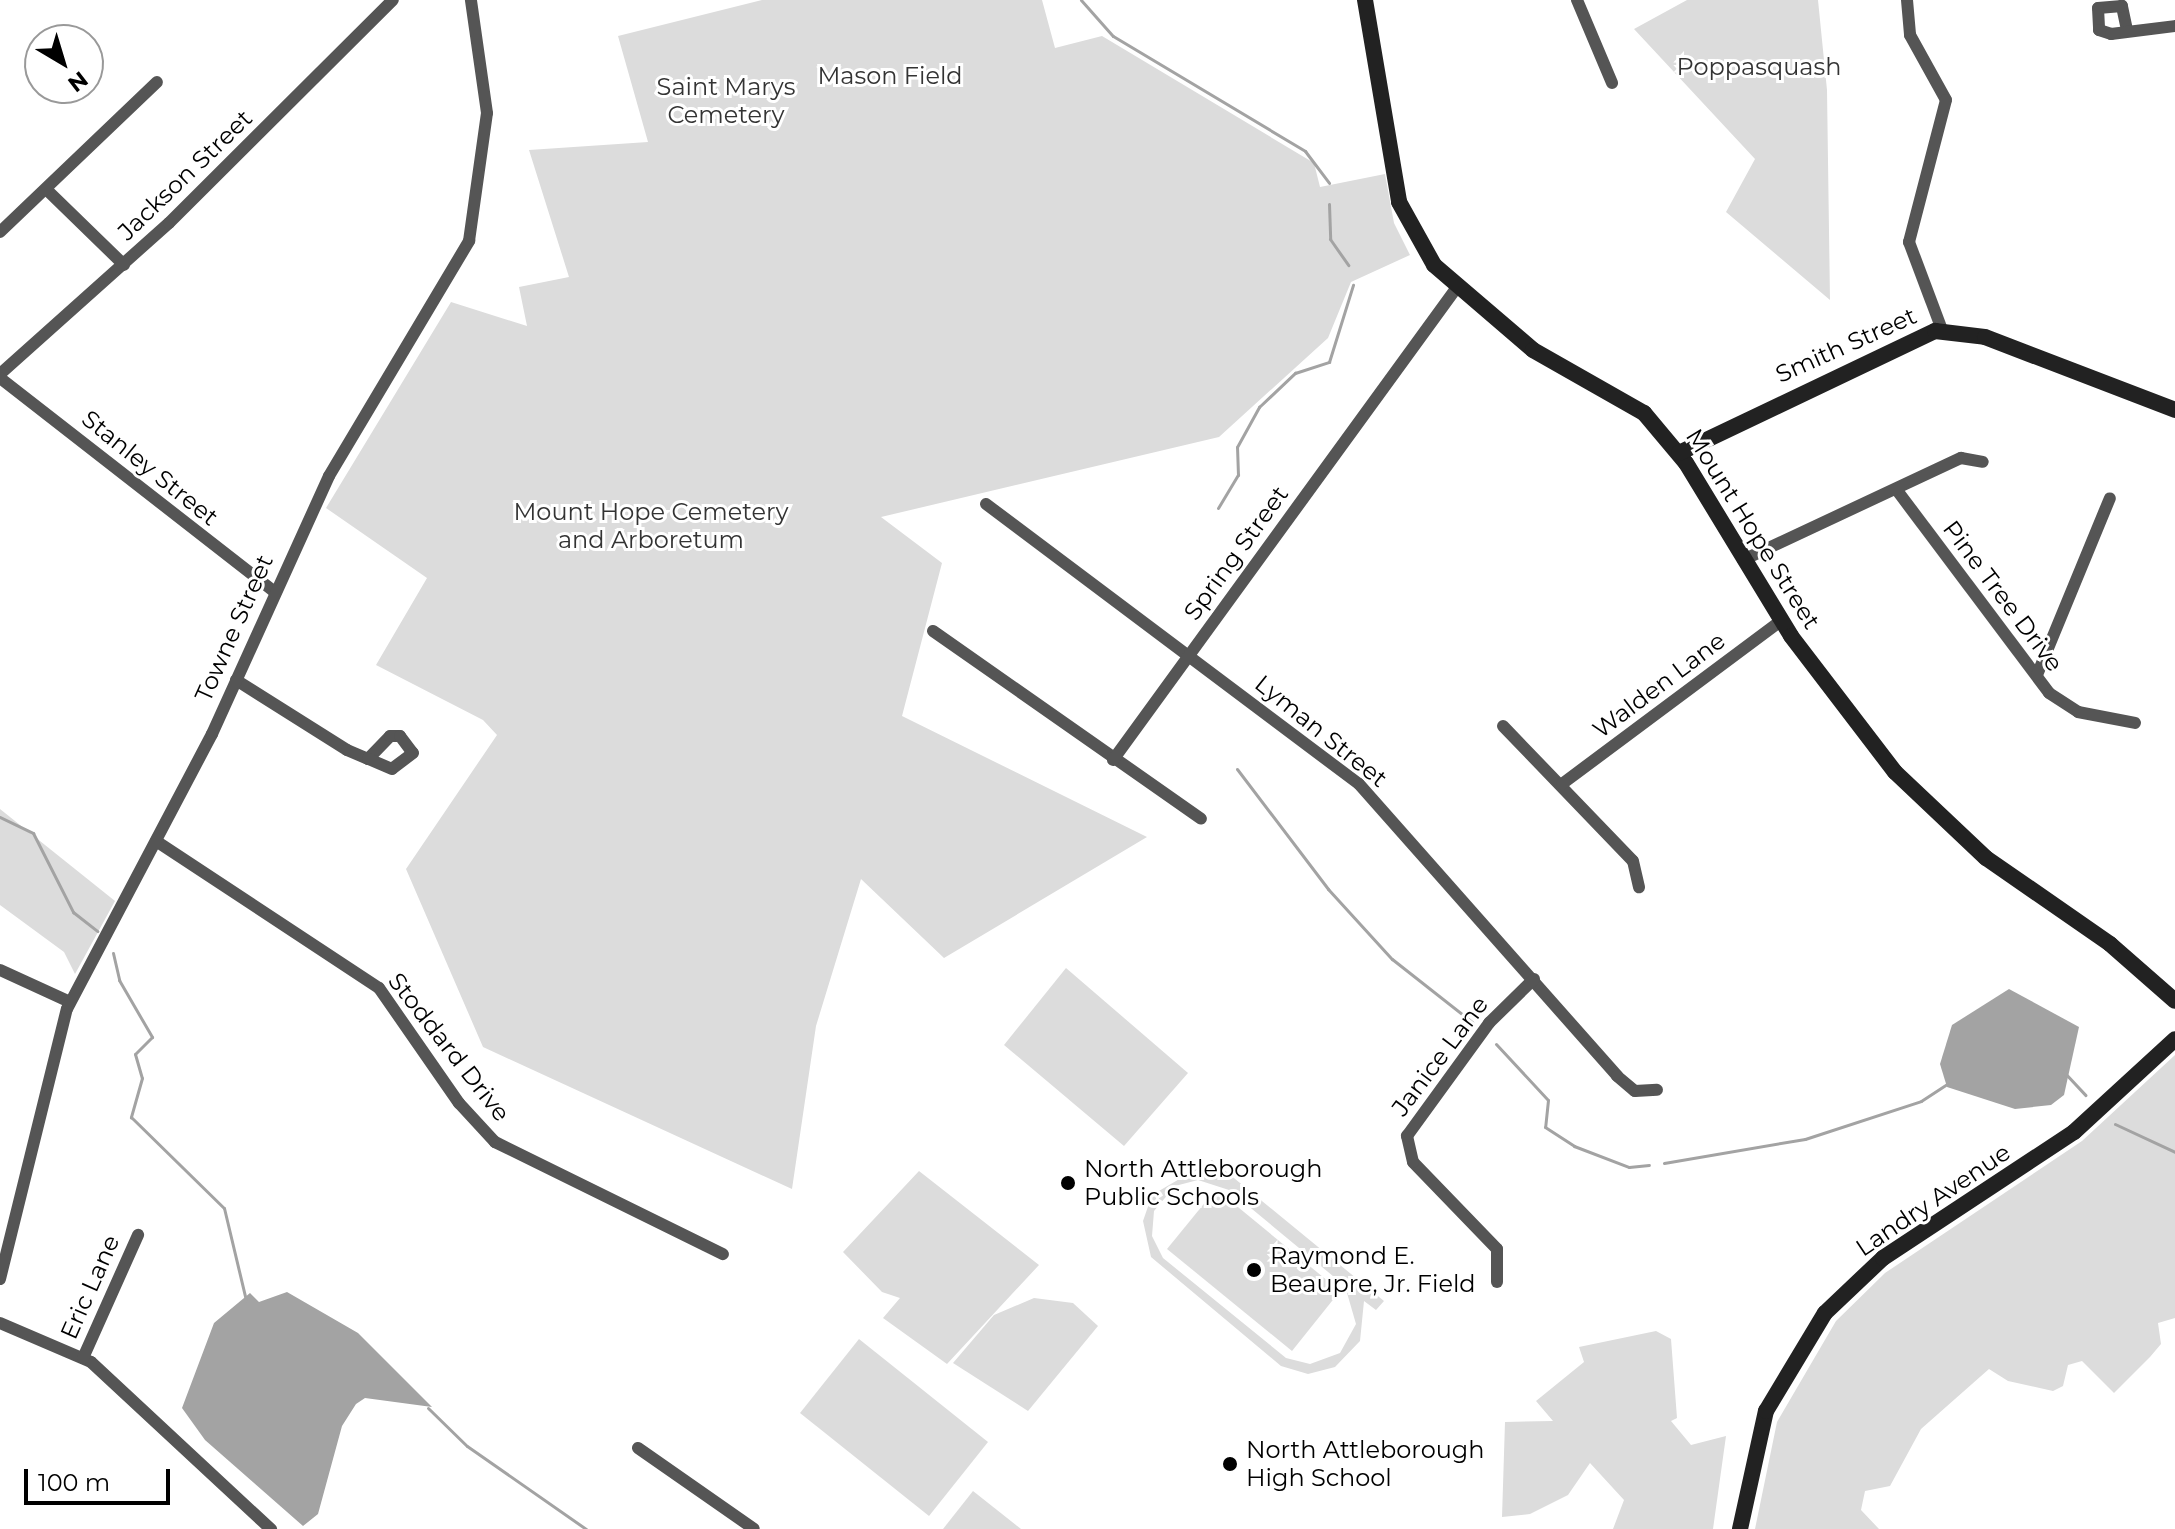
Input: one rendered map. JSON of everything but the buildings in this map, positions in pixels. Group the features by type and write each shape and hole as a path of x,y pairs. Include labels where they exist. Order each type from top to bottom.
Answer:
{"street":[{"name":"Jackson Street","path":"0,376 124,265 393,0"},
{"name":"Towne Street","path":"0,1279 45,1078 70,1002 156,841 236,680 329,476 469,241 487,113 471,0"},
{"name":"Mount Hope Street","path":"1365,0 1399,202 1419,245 1457,287 1533,350 1644,413 1679,453 1781,621 1865,736 1949,827 2128,958 2175,1001"},
{"path":"1577,0 1612,83"},
{"path":"1907,0 1910,35 1946,100 1947,118 1909,242 1942,330"},
{"path":"2127,30 2175,26"},
{"path":"0,232 48,191 157,82"},
{"path":"48,191 124,265"},
{"name":"Spring Street","path":"1113,760 1457,287"},
{"name":"Smith Street","path":"1679,453 1912,337 1942,330 1985,337 2175,410"},
{"name":"Stanley Street","path":"0,376 274,591"},
{"path":"1743,560 1961,458 1983,462"},
{"name":"Pine Tree Drive","path":"1896,489 2037,675 2078,712 2135,723"},
{"path":"2037,675 2110,498"},
{"name":"Lyman Street","path":"986,504 1359,784 1617,1076 1635,1091 1657,1090"},
{"name":"Walden Lane","path":"1562,784 1781,621"},
{"path":"933,631 1201,819"},
{"path":"236,680 368,759"},
{"path":"1503,726 1633,861 1639,887"},
{"name":"Stoddard Drive","path":"156,841 379,988 459,1103 495,1142 723,1254"},
{"path":"0,970 70,1002"},
{"name":"Janice Lane","path":"1497,1282 1497,1249 1413,1162 1407,1136 1489,1023 1534,979"},
{"name":"Landry Avenue","path":"1740,1529 1766,1411 1825,1313 1883,1258 2074,1132 2175,1039"},
{"name":"Eric Lane","path":"83,1358 138,1235"},
{"path":"0,1323 83,1358 271,1529"},
{"path":"638,1448 754,1529"}],"green space":[{"name":"Mount Hope Cemetery and Arboretum","path":"762,0 1042,0 1055,48 1102,36 1314,163 1320,187 1385,174 1394,223 1410,255 1351,282 1328,338 1219,437 881,517 942,563 902,716 1147,837 944,958 861,879 816,1026 792,1189 483,1047 406,869 497,735 483,720 376,665 427,578 326,508 451,302 527,326 519,287 569,277 529,150 648,142 618,36"},
{"name":"Poppasquash","path":"1687,0 1818,0 1827,90 1830,300 1726,212 1755,159 1634,29"},
{"path":"0,809 115,901 75,974 64,952 0,905"},
{"path":"1066,968 1188,1073 1124,1146 1004,1045"},
{"path":"2175,1055 2175,1318 2158,1323 2161,1344 2150,1357 2114,1393 2082,1361 2068,1365 2063,1386 2053,1391 2008,1381 1989,1369 1921,1429 1890,1486 1865,1491 1861,1510 1879,1529 1755,1529 1777,1422 1836,1321 1885,1273 2082,1141"},
{"path":"1212,1160 1384,1301 1376,1310 1364,1301 1360,1341 1335,1367 1308,1374 1281,1366 1151,1257 1143,1221 1152,1195","holes":["1198,1180 1229,1190 1345,1286 1356,1324 1340,1353 1310,1364 1286,1358 1163,1258 1152,1236 1154,1211 1175,1186"]},
{"path":"919,1171 1039,1265 947,1364 883,1318 900,1298 882,1292 843,1252"},
{"name":"Raymond E. Beaupre, Jr. Field","path":"1216,1189 1340,1291 1292,1351 1167,1249"},
{"path":"1034,1298 1073,1303 1098,1326 1028,1411 953,1363 994,1315"},
{"path":"1656,1331 1671,1339 1677,1418 1671,1421 1691,1445 1726,1436 1713,1529 1613,1529 1624,1500 1590,1463 1568,1495 1530,1514 1502,1517 1505,1422 1553,1421 1536,1401 1584,1362 1579,1347"},
{"path":"859,1339 988,1442 929,1516 800,1413"},
{"path":"973,1491 1021,1529 943,1529"}],"shaded area":[{"path":"2009,989 2079,1027 2064,1095 2051,1105 2015,1109 1947,1087 1940,1064 1952,1025"},
{"path":"287,1292 358,1333 432,1407 365,1398 356,1404 342,1426 318,1514 303,1526 205,1440 182,1408 214,1323 250,1293 259,1302"}],"waterway":[{"path":"1081,0 1113,36 1305,151 1329,183"},
{"path":"1329,204 1330,239 1348,265"},
{"path":"1218,508 1238,475 1237,447 1259,407 1295,373 1329,362 1353,285"},
{"path":"1237,769 1328,889 1392,959 1472,1022"},
{"path":"0,817 33,833 73,912 97,931"},
{"path":"113,953 119,980 152,1037 135,1054 142,1078 131,1117 224,1208 246,1300"},
{"path":"1496,1044 1548,1100 1545,1127 1574,1146 1629,1167 1649,1165"},
{"path":"2063,1071 2085,1095"},
{"path":"1664,1163 1805,1139 1921,1101 1947,1084"},
{"path":"2115,1124 2175,1152"},
{"path":"428,1408 467,1446 586,1529"}],"place":[{"name":"North Attleborough Public Schools","path":"1068,1183"},
{"name":"Raymond E. Beaupre, Jr. Field","path":"1254,1270"},
{"name":"North Attleborough High School","path":"1230,1464"}],"park label":[{"name":"Mason Field","path":"890,76"},
{"name":"Saint Marys Cemetery","path":"726,101"}]}
